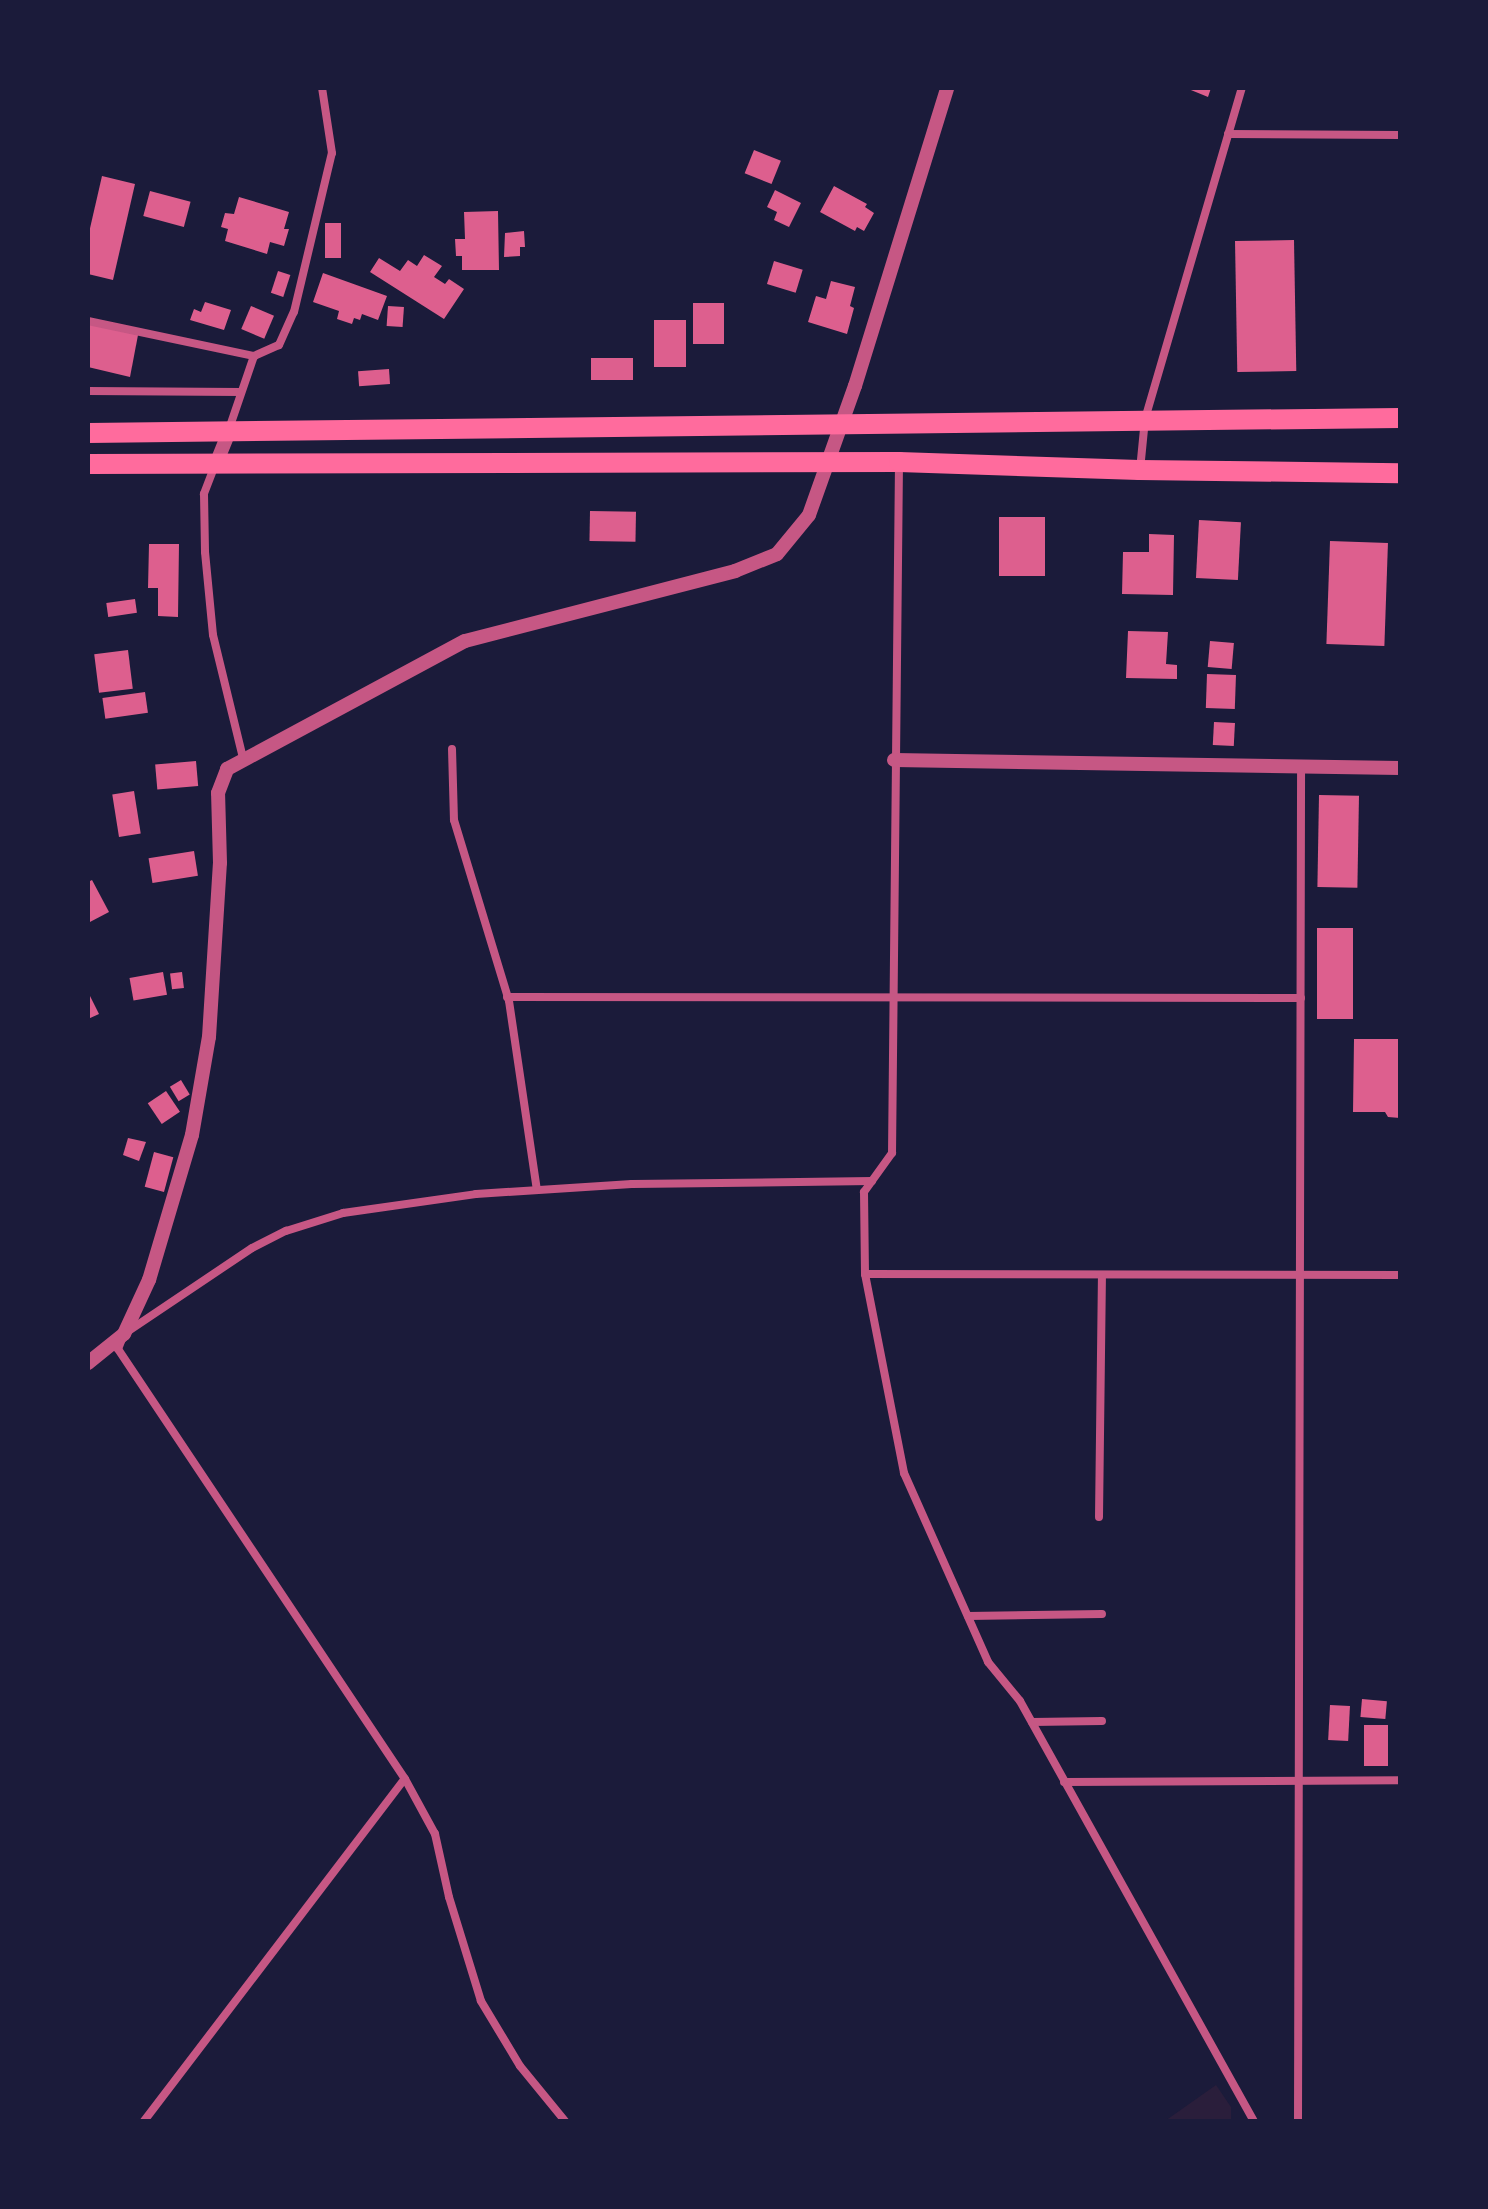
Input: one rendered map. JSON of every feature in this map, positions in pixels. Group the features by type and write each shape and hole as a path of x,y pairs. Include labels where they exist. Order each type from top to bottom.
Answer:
{"highway":[{"path":"88,433 228,434 840,423 1400,418"},
{"path":"88,464 899,462 1139,470 1400,473"}],"street":[{"path":"88,321 254,356 279,345 294,312 332,153 322,88"},
{"path":"565,2121 520,2066 481,2001 449,1897 435,1834 405,1779 118,1349 157,1258 192,1135 209,1037 216,954 220,863 218,793 227,769 243,758 465,641 735,571 777,554 809,515 947,88"},
{"path":"1139,470 1145,419 1242,88"},
{"path":"1228,134 1400,135"},
{"path":"243,758 213,635 205,552 204,494 254,356"},
{"path":"88,391 241,392"},
{"path":"899,462 892,1153 864,1192 865,1274 904,1473 988,1662 1020,1701 1254,2121"},
{"path":"452,749 454,820 507,997 537,1190"},
{"path":"894,760 1301,769 1400,768"},
{"path":"1298,2121 1301,769"},
{"path":"507,997 1301,998"},
{"path":"88,1363 124,1334 252,1248 286,1231 343,1213 476,1194 632,1184 872,1181"},
{"path":"865,1274 1400,1275"},
{"path":"1099,1517 1102,1275"},
{"path":"968,1616 1102,1614"},
{"path":"1032,1722 1102,1721"},
{"path":"144,2121 405,1779"},
{"path":"1064,1782 1400,1780"}],"shaded area":[{"path":"1216,2085 1231,2107 1231,2121 1165,2121"}],"building":[{"path":"1186,88 1211,88 1208,97"},
{"path":"754,150 781,161 772,184 745,173"},
{"path":"102,176 135,184 113,280 88,274 88,237"},
{"path":"834,186 867,204 865,207 874,213 864,231 857,227 855,231 820,212"},
{"path":"775,190 801,203 789,227 774,220 777,212 767,207"},
{"path":"150,191 191,202 184,227 143,216"},
{"path":"239,197 289,212 284,229 289,229 284,246 270,242 267,254 225,241 228,229 221,227 225,213 234,214"},
{"path":"498,211 499,270 462,270 462,256 456,256 455,239 465,239 464,212"},
{"path":"325,223 341,223 341,258 325,258"},
{"path":"524,231 525,247 520,247 520,256 504,257 505,233"},
{"path":"1294,240 1296,371 1237,372 1235,241"},
{"path":"424,255 442,266 434,277 445,284 449,279 464,289 444,319 370,272 379,258 400,271 408,260 417,266"},
{"path":"774,261 803,270 796,293 767,284"},
{"path":"278,271 290,275 283,297 271,293"},
{"path":"323,273 387,296 378,320 362,314 360,320 354,318 352,324 337,319 339,311 313,302"},
{"path":"831,281 855,287 850,306 854,308 847,334 808,322 816,296 826,299"},
{"path":"205,302 231,310 224,330 190,320 194,309 201,312"},
{"path":"693,303 724,303 724,344 693,344"},
{"path":"251,306 274,316 264,339 241,329"},
{"path":"388,306 404,307 403,327 387,326"},
{"path":"654,320 686,320 686,367 654,367"},
{"path":"88,324 138,335 130,377 88,367"},
{"path":"591,358 633,358 633,380 591,380"},
{"path":"389,369 390,384 359,386 358,371"},
{"path":"590,511 636,512 635,542 589,541"},
{"path":"999,517 1045,517 1045,576 999,576"},
{"path":"1199,520 1241,522 1238,580 1196,578"},
{"path":"1149,534 1174,535 1173,595 1122,594 1123,552 1149,552"},
{"path":"1330,541 1388,543 1384,646 1326,644"},
{"path":"149,544 179,544 178,617 158,616 158,588 148,588"},
{"path":"135,599 137,613 108,617 106,603"},
{"path":"1128,631 1168,632 1166,664 1177,665 1177,679 1126,678"},
{"path":"1210,641 1234,643 1232,669 1208,667"},
{"path":"128,650 133,689 99,693 94,654"},
{"path":"1207,674 1236,675 1235,709 1206,708"},
{"path":"145,692 148,713 105,719 102,698"},
{"path":"1214,722 1235,723 1234,746 1213,745"},
{"path":"196,761 198,786 157,789 155,765"},
{"path":"134,791 141,833 119,837 112,794"},
{"path":"1319,795 1359,796 1357,888 1317,887"},
{"path":"194,851 198,876 152,883 149,858"},
{"path":"92,880 109,912 88,923 88,882"},
{"path":"1317,928 1353,928 1353,1019 1317,1019"},
{"path":"163,972 167,995 134,1001 130,978"},
{"path":"182,972 184,988 172,989 170,973"},
{"path":"88,992 99,1014 88,1019"},
{"path":"1354,1039 1400,1039 1400,1118 1388,1117 1385,1112 1353,1112"},
{"path":"181,1080 190,1095 179,1101 170,1087"},
{"path":"166,1091 180,1112 162,1124 148,1103"},
{"path":"128,1138 146,1142 139,1161 123,1155"},
{"path":"154,1152 173,1157 164,1192 145,1187"},
{"path":"1362,1699 1387,1701 1385,1719 1360,1717"},
{"path":"1330,1705 1350,1706 1348,1741 1328,1740"},
{"path":"1364,1725 1388,1725 1388,1766 1364,1766"}]}
